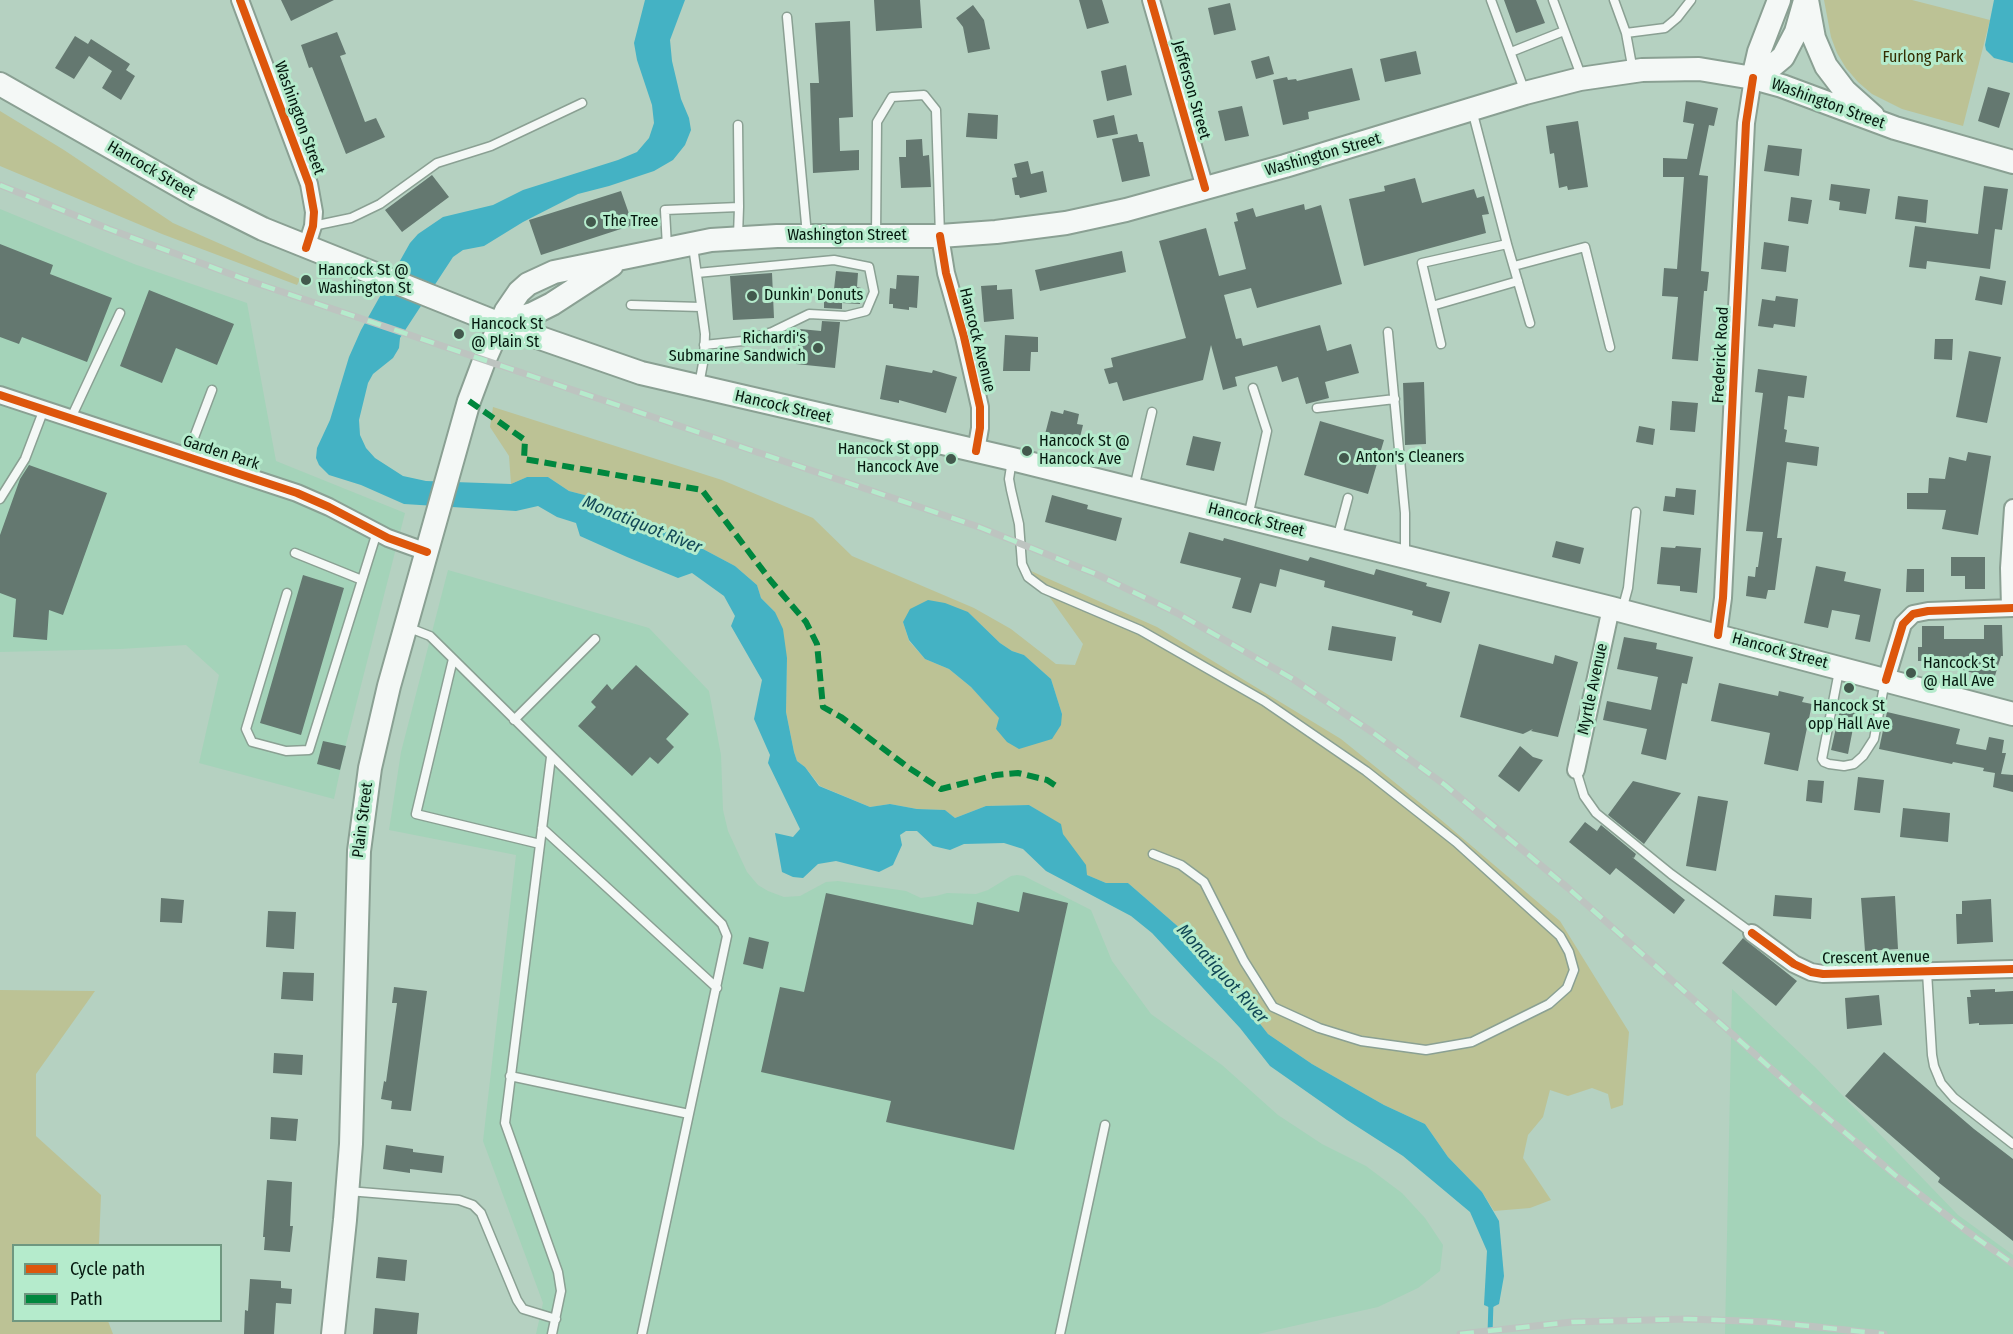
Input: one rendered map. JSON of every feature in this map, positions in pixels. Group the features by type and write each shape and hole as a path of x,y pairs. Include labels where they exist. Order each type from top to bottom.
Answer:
{"main road":[{"path":"1753,78 1759,52 1779,0"},
{"path":"1753,78 1766,72 1783,57 1796,32 1806,0"},
{"path":"1806,0 1814,38 1822,59 1834,77 1865,110 1895,128"},
{"name":"Washington Street","path":"500,324 532,314 552,304 620,260 667,248 738,237 940,236 1066,224 1126,210 1341,150 1525,93 1582,79 1633,71 1663,68 1699,69 1753,78 1782,86 1895,128 2013,162"},
{"name":"Hancock Street","path":"0,84 217,207 306,248"},
{"path":"306,248 500,324"},
{"name":"Hancock Street","path":"500,324 615,364 698,387 1012,459 1617,609 2013,714"},
{"name":"Plain Street","path":"333,1334 347,1191 357,878 361,823 370,768 382,713 436,517 476,382 500,324"}],"street":[{"name":"Washington Street","path":"240,0 306,171 313,199 313,226 306,248"},
{"name":"Jefferson Street","path":"1151,0 1204,188"},
{"name":"Frederick Road","path":"1718,635 1724,598 1746,123 1753,78"},
{"name":"Hancock Avenue","path":"940,236 946,273 980,407 980,428 976,451"},
{"name":"Garden Park","path":"0,395 306,496 401,544 427,552"},
{"path":"1886,680 1903,624 1913,614 1928,611 2012,608 2009,568 2013,508"},
{"name":"Myrtle Avenue","path":"1576,770 1617,609"},
{"name":"Crescent Avenue","path":"1752,933 1794,964 1811,972 1833,975 2013,969"}],"lane":[{"path":"1491,0 1525,93"},
{"path":"1553,0 1582,79"},
{"path":"1614,0 1626,33 1633,71"},
{"path":"1626,33 1665,28 1677,18 1691,0"},
{"path":"787,17 807,236"},
{"path":"1511,52 1564,31"},
{"path":"876,236 877,122 892,97 924,95 936,110 940,236"},
{"path":"313,226 351,219 380,204 437,163 491,146 582,103"},
{"path":"1472,110 1530,323"},
{"path":"738,125 738,237"},
{"path":"667,248 665,210 739,207"},
{"path":"693,243 702,306 704,345 698,387"},
{"path":"1441,344 1422,263 1507,244"},
{"path":"1514,266 1585,247 1610,346"},
{"path":"697,273 834,260 869,267 874,292 866,311 846,316 809,314 772,332 743,341 704,345"},
{"path":"1432,306 1518,282"},
{"path":"631,305 702,306"},
{"path":"71,418 120,313"},
{"path":"1388,332 1405,513 1405,557"},
{"path":"1247,518 1267,431 1253,388"},
{"path":"187,456 212,390"},
{"path":"1317,408 1395,399"},
{"path":"0,499 25,459 44,409"},
{"path":"1133,489 1152,412"},
{"path":"1012,459 1009,479 1019,524 1022,564 1028,578 1044,589 1140,630 1264,701 1366,771 1456,842 1560,936 1569,952 1574,970 1567,988 1549,1004 1472,1042 1426,1050 1361,1041 1319,1028 1273,1007 1244,961 1204,882 1181,865 1153,854"},
{"path":"1336,540 1348,498"},
{"path":"1617,609 1628,588 1636,512"},
{"path":"287,593 246,729 252,742 286,751 309,750 377,532"},
{"path":"296,553 362,580"},
{"path":"406,627 430,636 722,924 727,936 642,1334"},
{"path":"514,720 595,639"},
{"path":"453,659 416,814 540,844"},
{"path":"1840,668 1822,759 1829,764 1844,766 1854,764 1863,756 1874,739 1886,680"},
{"path":"551,757 505,1123 558,1272 561,1291 552,1334"},
{"path":"1576,770 1584,796 1596,813 1671,874 1752,933"},
{"path":"542,828 717,988"},
{"path":"1926,972 1932,1055 1941,1083 1954,1098 2013,1144"},
{"path":"510,1076 690,1114"},
{"path":"1060,1334 1105,1125"},
{"path":"347,1191 459,1200 473,1205 481,1213 517,1300 523,1309 556,1319"}],"shaded area":[{"path":"0,209 134,264 247,303 276,461 405,513 334,799 199,763 219,675 186,645 0,652"},
{"path":"448,570 649,628 709,691 721,755 723,810 728,831 747,872 758,885 768,891 784,897 800,896 826,882 838,881 906,891 921,898 947,893 976,894 1017,875 1024,876 1091,910 1112,961 1151,1014 1222,1065 1278,1115 1322,1144 1366,1166 1402,1193 1425,1218 1443,1245 1440,1271 1418,1288 1378,1307 1258,1334 536,1334 543,1303 483,1141 516,855 389,830 401,752"},
{"path":"1732,989 1816,1068 1958,1215 2013,1255 2013,1334 1725,1334"}],"green space":[{"name":"Furlong Park","path":"1824,0 1912,0 1990,20 1963,126 1902,109 1872,94 1858,82 1837,53 1831,37"},
{"path":"0,111 64,150 173,223 300,279 297,285 162,234 0,166"},
{"path":"493,407 722,480 813,518 852,556 974,608 1011,629 1056,664 1075,665 1083,644 1031,571 1157,627 1341,739 1560,921 1629,1032 1623,1105 1611,1109 1608,1094 1592,1088 1568,1096 1550,1090 1543,1117 1528,1135 1523,1158 1551,1200 1530,1208 1494,1211 1482,1192 1448,1157 1425,1124 1384,1105 1312,1064 1268,1034 1197,943 1128,883 1106,883 1087,875 1063,834 1060,824 1029,805 986,806 955,818 945,810 917,809 890,804 870,807 820,786 805,767 797,761 794,752 786,712 787,658 775,612 761,598 757,585 735,566 703,549 689,545 683,539 658,535 608,517 615,510 592,497 569,491 548,477 527,477 511,484 509,456 490,427","holes":["968,612 1000,643 1024,655 1051,679 1062,714 996,730 1000,718 971,687 949,669 925,659 909,641 903,622"]},
{"path":"0,990 95,991 36,1074 36,1136 101,1195 99,1244 12,1244 12,1322 108,1322 113,1334 0,1334"}],"water":[{"path":"645,0 685,0 670,40 672,61 691,130 685,145 673,160 654,171 578,194 523,222 484,246 463,250 453,257 400,338 399,348 393,358 373,374 368,383 359,420 360,435 366,448 375,458 403,476 426,481 511,484 527,477 548,477 569,491 592,497 615,510 609,517 658,535 664,531 735,566 757,585 761,598 775,612 783,629 787,658 786,712 794,752 797,761 805,767 819,786 870,807 890,804 917,809 945,810 955,818 986,806 1029,805 1061,824 1063,834 1086,865 1087,875 1106,883 1128,883 1197,943 1268,1034 1312,1064 1384,1105 1425,1124 1448,1157 1482,1192 1499,1221 1504,1276 1499,1304 1491,1308 1484,1305 1487,1251 1470,1212 1403,1156 1270,1066 1240,1028 1152,933 1131,916 1046,871 1023,849 1004,843 964,844 950,850 933,846 917,831 906,831 900,835 902,845 893,865 879,872 836,861 818,864 803,878 782,872 775,833 793,837 800,829 768,763 770,755 754,719 762,680 731,626 735,616 724,596 692,573 678,578 627,557 580,536 576,523 557,517 538,506 516,511 404,504 361,485 329,475 319,465 316,458 317,448 330,420 349,357 361,330 410,243 418,234 443,217 493,205 523,190 618,160 637,152 649,138 654,123 652,105 637,60 634,43"},
{"path":"1994,0 2013,0 2013,63 1994,58 1986,50"},
{"path":"928,600 945,603 968,612 1000,643 1024,655 1051,679 1062,714 1061,725 1052,739 1019,749 1007,742 996,729 999,718 971,687 949,669 925,659 909,640 903,622 910,609"}],"building":[{"path":"281,0 334,0 291,21"},
{"path":"874,0 920,0 922,28 876,31"},
{"path":"1079,0 1102,0 1109,23 1087,29"},
{"path":"1504,0 1536,0 1545,23 1516,33"},
{"path":"1230,3 1236,30 1214,35 1208,8"},
{"path":"973,5 984,20 990,49 968,53 963,27 956,18"},
{"path":"850,21 853,117 839,118 840,151 859,150 859,170 813,173 810,83 819,83 815,23"},
{"path":"337,32 346,54 340,56 365,122 376,118 385,137 346,154 301,45"},
{"path":"75,36 88,44 91,39 130,64 126,70 135,76 121,100 102,88 112,71 89,56 74,79 55,68"},
{"path":"1416,51 1421,74 1385,82 1380,59"},
{"path":"1269,56 1274,74 1256,79 1251,61"},
{"path":"1126,65 1132,95 1107,101 1101,71"},
{"path":"1352,68 1360,100 1308,112 1309,119 1283,125 1273,80 1287,77 1288,80 1296,79 1297,81"},
{"path":"1988,87 2010,93 1999,128 1978,121"},
{"path":"1686,101 1718,108 1714,126 1709,125 1699,175 1708,176 1701,271 1709,272 1707,291 1704,291 1698,361 1672,359 1678,297 1662,296 1664,268 1677,269 1684,177 1663,177 1663,158 1687,159 1694,124 1683,122"},
{"path":"1242,106 1249,136 1225,141 1218,111"},
{"path":"968,113 998,115 997,139 966,137"},
{"path":"1114,115 1118,134 1097,138 1093,120"},
{"path":"1578,121 1588,187 1568,190 1567,186 1559,188 1554,153 1550,154 1546,126"},
{"path":"1137,134 1139,142 1143,142 1150,176 1122,182 1112,139"},
{"path":"922,139 923,156 929,155 931,187 901,188 899,157 906,157 906,140"},
{"path":"1768,145 1802,149 1799,176 1764,171"},
{"path":"1028,161 1031,174 1043,171 1047,192 1020,198 1019,195 1015,195 1012,178 1017,177 1014,164"},
{"path":"432,175 449,197 402,232 385,210"},
{"path":"1415,178 1422,203 1474,189 1477,198 1484,196 1489,214 1482,215 1486,233 1364,266 1349,199 1385,191 1384,186"},
{"path":"1831,184 1870,189 1866,214 1839,210 1840,202 1829,200"},
{"path":"1984,186 2008,189 2002,230 1995,229 1990,269 1927,261 1926,269 1909,267 1915,226 1978,234"},
{"path":"621,191 633,225 541,255 529,220"},
{"path":"1898,196 1928,200 1926,223 1895,219"},
{"path":"1791,197 1812,200 1808,224 1788,221"},
{"path":"1304,204 1305,210 1321,205 1342,284 1257,308 1251,288 1224,295 1236,339 1241,338 1243,346 1320,325 1327,351 1351,344 1359,373 1325,382 1329,398 1306,404 1298,377 1282,382 1277,366 1235,377 1237,386 1223,390 1211,345 1203,380 1123,401 1117,382 1109,384 1104,369 1113,367 1111,358 1186,338 1159,241 1206,228 1219,276 1246,269 1234,222 1238,221 1236,213 1253,208 1256,217"},
{"path":"1764,242 1789,246 1786,272 1761,269"},
{"path":"0,244 53,265 50,274 112,298 87,362 22,337 19,344 0,337"},
{"path":"1122,251 1126,272 1040,291 1035,270"},
{"path":"836,271 858,273 857,287 861,288 860,304 842,303 842,309 824,308 824,298 833,298"},
{"name":"Dunkin' Donuts","path":"772,273 774,318 733,320 730,276"},
{"path":"897,275 919,276 917,308 909,307 909,310 893,308 893,304 889,304 890,288 896,289"},
{"path":"1980,276 2006,281 2002,305 1975,300"},
{"path":"997,285 997,290 1012,289 1014,319 984,322 981,286"},
{"path":"149,290 234,324 217,365 176,348 162,383 120,366"},
{"path":"1776,296 1798,299 1795,327 1774,324 1773,328 1758,326 1762,299 1775,301"},
{"name":"Richardi's Submarine Sandwich","path":"822,321 840,322 835,368 796,364 800,329 821,331"},
{"path":"1005,335 1038,337 1038,352 1031,352 1030,371 1003,371"},
{"path":"1935,339 1953,339 1952,360 1934,359"},
{"path":"1969,351 2001,357 1987,423 1956,417"},
{"path":"886,365 932,373 933,370 957,377 946,413 899,400 899,403 880,399"},
{"path":"1758,369 1807,376 1804,398 1788,396 1784,429 1787,430 1785,442 1819,447 1817,466 1787,462 1777,538 1782,538 1775,590 1768,590 1766,599 1746,596 1748,576 1755,577 1756,567 1758,567 1763,532 1746,531 1763,393 1755,392"},
{"path":"1424,382 1426,444 1405,445 1403,383"},
{"path":"1672,401 1698,403 1695,432 1670,430"},
{"path":"1064,410 1079,414 1077,424 1083,425 1078,445 1059,440 1057,445 1043,442 1051,411 1063,414"},
{"path":"1320,421 1384,440 1368,494 1304,475"},
{"path":"1639,426 1655,429 1653,445 1636,442"},
{"path":"1193,436 1221,442 1214,471 1186,465"},
{"path":"1968,452 1991,456 1978,535 1942,529 1946,510 1907,509 1907,493 1928,493 1929,478 1945,479 1949,457 1966,461"},
{"path":"29,465 107,493 63,615 49,610 47,640 13,637 16,599 0,593 0,535 20,479"},
{"path":"1676,488 1696,490 1694,515 1663,511 1665,496 1675,497"},
{"path":"1052,495 1088,505 1087,509 1122,518 1116,541 1045,522"},
{"path":"1189,532 1223,541 1224,538 1308,561 1310,557 1374,575 1376,569 1427,583 1426,586 1450,592 1441,623 1412,615 1413,611 1324,587 1325,581 1280,569 1276,587 1260,583 1251,613 1232,608 1241,578 1180,563"},
{"path":"1556,541 1584,548 1580,564 1552,557"},
{"path":"1676,546 1701,548 1697,593 1680,591 1680,586 1657,584 1661,547 1675,548"},
{"path":"1951,557 1985,557 1985,589 1965,589 1965,576 1951,576"},
{"path":"1816,566 1846,572 1844,581 1881,589 1870,642 1855,639 1860,615 1832,610 1828,628 1804,623"},
{"path":"1907,569 1924,569 1924,592 1906,592"},
{"path":"303,575 344,588 301,735 260,723"},
{"path":"1984,625 2002,625 2003,656 2001,656 1994,679 1956,668 1958,661 1918,661 1918,647 1922,647 1922,626 1944,626 1944,639 1984,639"},
{"path":"1332,626 1396,637 1392,661 1328,650"},
{"path":"1624,637 1657,643 1656,649 1693,657 1687,684 1682,683 1666,760 1641,754 1647,729 1603,720 1607,701 1651,710 1658,677 1617,669"},
{"path":"1479,644 1553,664 1555,655 1578,662 1558,737 1531,731 1533,729 1523,734 1460,717"},
{"path":"636,665 689,714 666,739 674,747 658,764 650,757 632,776 578,726 596,707 591,702 607,684 612,690"},
{"path":"1719,683 1778,696 1779,691 1804,697 1802,702 1812,704 1798,771 1764,764 1770,733 1711,721"},
{"path":"1840,710 1856,713 1848,754 1831,750"},
{"path":"1887,712 1960,729 1956,744 1986,750 1989,737 2004,740 2002,753 2006,753 2001,774 2013,775 2013,792 1993,787 1995,773 1983,771 1984,768 1879,749"},
{"path":"323,741 346,746 340,770 317,764"},
{"path":"1520,746 1533,757 1543,760 1519,792 1498,776"},
{"path":"1858,777 1884,780 1880,813 1854,810"},
{"path":"1808,780 1824,781 1822,803 1806,801"},
{"path":"1633,781 1681,793 1644,844 1608,815"},
{"path":"1698,796 1728,801 1716,871 1686,866"},
{"path":"1903,808 1950,813 1948,842 1900,837"},
{"path":"1585,822 1597,831 1601,825 1636,854 1634,858 1632,857 1685,900 1674,914 1616,868 1610,875 1569,842"},
{"path":"1023,892 1068,903 1014,1150 886,1122 891,1101 761,1072 780,987 804,992 826,893 973,925 977,902 1019,912"},
{"path":"1775,895 1812,898 1811,919 1773,916"},
{"path":"1895,896 1898,949 1865,951 1861,898"},
{"path":"161,898 184,900 182,923 160,922"},
{"path":"1991,899 1993,942 1957,944 1956,914 1962,914 1962,901"},
{"path":"268,911 296,912 294,949 266,947"},
{"path":"749,937 769,942 763,969 743,964"},
{"path":"1743,938 1797,981 1776,1006 1722,963"},
{"path":"283,972 314,973 313,1001 281,999"},
{"path":"394,987 427,991 411,1111 391,1109 392,1101 381,1099 384,1081 386,1082 397,1003 392,1003"},
{"path":"1995,989 1995,992 2013,991 2013,1024 1969,1024 1967,997 1971,997 1970,990"},
{"path":"1879,995 1882,1025 1847,1029 1845,998"},
{"path":"1884,1052 1974,1129 2013,1159 2013,1241 1938,1182 1940,1178 1845,1096"},
{"path":"274,1053 303,1055 302,1075 273,1073"},
{"path":"271,1117 298,1119 296,1141 270,1139"},
{"path":"386,1145 413,1149 413,1152 444,1156 442,1173 410,1169 410,1173 383,1169"},
{"path":"267,1180 292,1182 290,1226 293,1226 290,1252 264,1250"},
{"path":"378,1257 407,1260 405,1281 376,1278"},
{"path":"250,1279 281,1281 281,1288 292,1289 291,1304 276,1303 274,1334 244,1334"},
{"path":"375,1308 419,1313 417,1334 373,1334"}],"waterway":[{"name":"Monatiquot River","path":"1490,1334 1491,1302"}],"railway":[{"path":"0,185 109,229 244,279 979,527 1096,574 1177,613 1293,679 1445,785 1568,888 1802,1096 1895,1175 2013,1264"},
{"path":"1460,1334 1572,1322 1688,1319 1770,1322 1884,1334"}],"marked path":[{"path":"469,401 525,440 524,459 702,490 771,581 806,622 817,644 823,707 841,717 941,789 996,775 1018,773 1047,780 1059,788"}],"cycle path":[{"path":"240,0 309,184 314,212 313,226 306,248"},
{"path":"1151,0 1205,188"},
{"path":"1718,635 1723,598 1746,123 1753,78"},
{"path":"940,236 946,273 980,407 980,428 976,451"},
{"path":"0,395 297,493 388,538 427,552"},
{"path":"1886,680 1903,624 1913,614 1928,611 2013,608"},
{"path":"1752,933 1794,964 1811,972 1823,974 2013,969"}],"place":[{"name":"The Tree","path":"591,222"},
{"name":"Hancock St @ Washington St","path":"306,280"},
{"name":"Dunkin' Donuts","path":"752,296"},
{"name":"Hancock St @ Plain St","path":"459,334"},
{"name":"Richardi's Submarine Sandwich","path":"818,348"},
{"name":"Hancock St @ Hancock Ave","path":"1027,451"},
{"name":"Anton's Cleaners","path":"1344,458"},
{"name":"Hancock St opp Hancock Ave","path":"951,459"},
{"name":"Hancock St @ Hall Ave","path":"1911,673"},
{"name":"Hancock St opp Hall Ave","path":"1849,688"}]}
